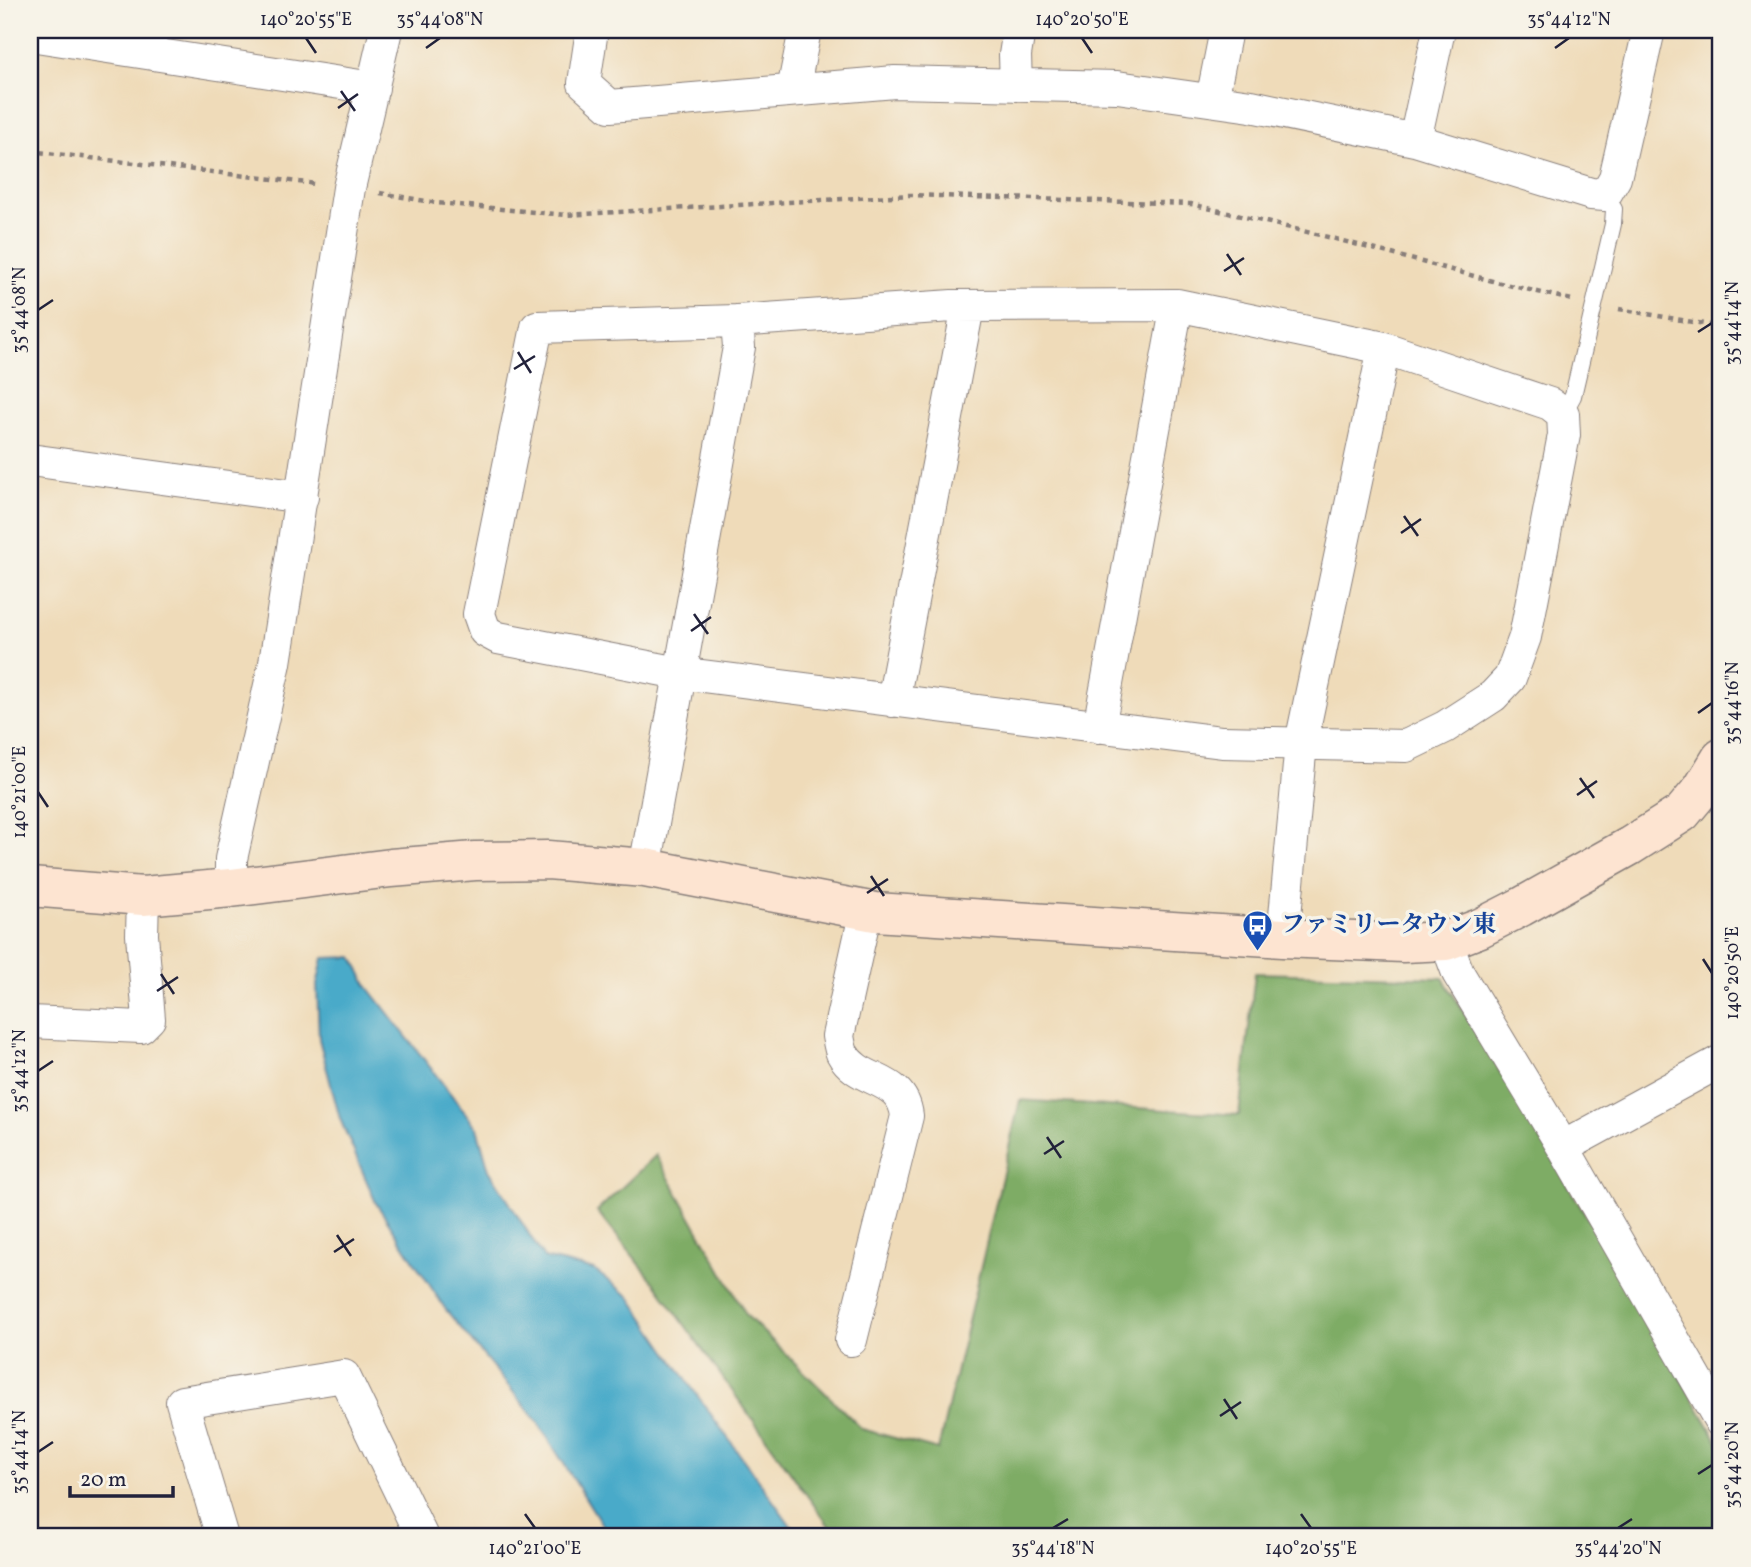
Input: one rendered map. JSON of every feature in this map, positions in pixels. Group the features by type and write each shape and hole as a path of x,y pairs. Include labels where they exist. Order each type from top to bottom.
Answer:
{"street":[{"path":"231,888 231,859 275,663 349,188 386,30"},
{"path":"592,30 584,83 610,106 895,82 1116,87 1251,106 1415,140 1591,194 1605,195 1615,178 1649,30"},
{"path":"793,90 805,30"},
{"path":"1016,85 1014,55 1019,30"},
{"path":"1212,100 1226,30"},
{"path":"1415,140 1439,30"},
{"path":"30,35 168,43 373,88"},
{"path":"1099,727 1177,305"},
{"path":"1177,305 1384,348 1550,404 1563,414 1564,435 1525,637 1510,678 1493,696 1445,727 1406,746 1222,742 680,673 498,638 485,631 479,614 537,327 737,320 953,306 1177,305"},
{"path":"893,701 968,307"},
{"path":"645,868 739,347 737,320"},
{"path":"1283,938 1301,743 1384,348"},
{"path":"30,460 302,497"},
{"path":"30,887 143,896 475,861 548,860 645,868 866,910 1283,938 1402,943 1446,941 1480,928 1521,906 1630,846 1682,813 1720,763"},
{"path":"30,1022 141,1027 149,1019 142,935 143,896"},
{"path":"851,1340 907,1116 905,1103 897,1090 853,1065 842,1053 838,1037 866,910"},
{"path":"1446,941 1458,972 1563,1147 1721,1422"},
{"path":"1563,1147 1721,1061"},
{"path":"222,1537 182,1402 344,1376 422,1537"}],"lane":[{"path":"1563,414 1573,396 1613,224 1614,209 1605,195"}],"path":[{"path":"30,151 349,188 437,203 566,215 910,195 1191,204 1593,305 1721,327"}],"green space":[{"path":"1255,973 1443,978 1547,1149 1717,1440 1721,1450 1721,1537 837,1537 654,1282 597,1211 656,1155 747,1316 862,1429 938,1450 1020,1100 1239,1115"}],"water":[{"path":"353,957 368,987 477,1128 489,1170 544,1258 594,1270 630,1297 799,1537 610,1537 537,1421 446,1310 376,1203 340,1119 319,1039 317,985 323,958"}],"place":[{"name":"ファミリータウン東","path":"1258,953"}]}
